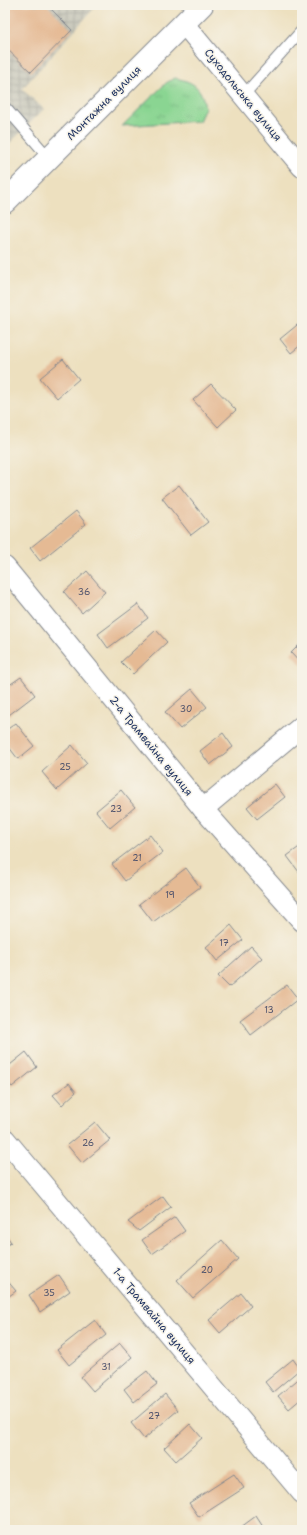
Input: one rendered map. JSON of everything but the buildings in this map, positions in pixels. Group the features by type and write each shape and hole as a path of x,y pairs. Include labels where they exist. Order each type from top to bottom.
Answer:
{"street":[{"name":"Монтажна вулиця","path":"5,202 202,5"},
{"name":"Суходольська вулиця","path":"184,24 302,167"},
{"name":"2-а Трамвайна вулиця","path":"5,567 203,809 302,921"},
{"path":"203,809 302,726"},
{"name":"1-а Трамвайна вулиця","path":"5,1139 302,1493"}],"lane":[{"path":"243,96 302,30"},
{"path":"5,107 49,158"}],"shaded area":[{"path":"5,5 97,5 22,89 44,109 5,148"}],"green space":[{"path":"175,78 192,84 202,95 205,108 199,121 122,126 166,83"}]}
